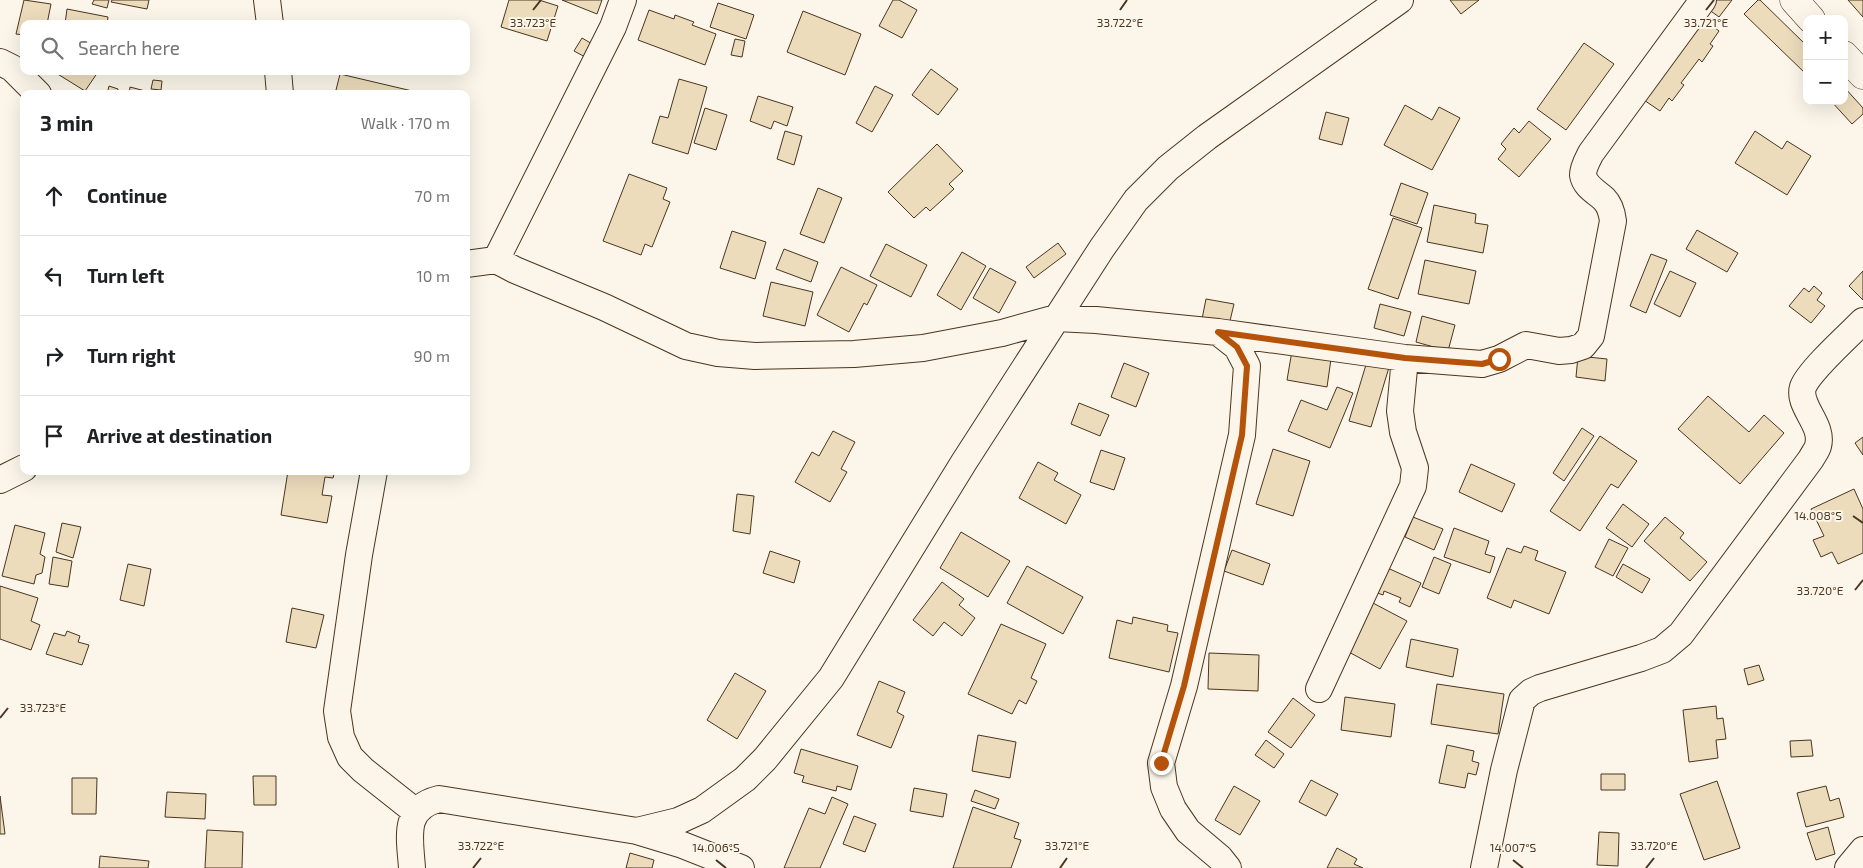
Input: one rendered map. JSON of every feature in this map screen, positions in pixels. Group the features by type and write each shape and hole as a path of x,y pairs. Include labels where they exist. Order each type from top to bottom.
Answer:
{"street":[{"path":"266,0 269,20"},
{"path":"496,260 614,27 623,0"},
{"path":"637,831 678,821 702,810 745,779 765,758 831,678 964,462 1056,318 1136,200 1168,168 1207,137 1400,0"},
{"path":"470,263 496,260 686,346 718,354 755,356 854,354 923,348 1002,332 1056,318 1218,332 1405,358 1482,364 1499,359 1526,345 1559,351 1571,350 1583,346 1591,336 1613,221 1612,210 1606,200 1586,182 1583,175 1585,166 1591,153 1703,0"},
{"path":"1794,0 1807,15"},
{"path":"0,62 12,68 34,90"},
{"path":"278,75 280,90"},
{"path":"1484,868 1504,770 1522,700 1531,692 1540,688 1632,661 1662,650 1681,634 1811,460 1818,445 1818,430 1805,404 1802,389 1808,378 1863,321"},
{"path":"1218,332 1237,347 1247,366 1242,435 1184,686 1161,763 1164,787 1173,809 1188,830 1220,858 1228,868"},
{"path":"1319,689 1413,486 1415,468 1403,432 1400,411 1405,358"},
{"path":"0,480 20,470"},
{"path":"373,475 356,574 337,711 341,737 350,757 363,770 416,812"},
{"path":"412,868 410,830 416,812 425,802 438,799 637,831 680,844 742,868"},
{"path":"1848,868 1863,850"}],"building":[{"path":"24,0 51,4 48,20 20,20 20,34 16,34"},
{"path":"94,0 109,0 107,8 92,4"},
{"path":"112,0 149,0 147,9 111,2"},
{"path":"509,0 539,0 558,6 547,41 501,27"},
{"path":"562,0 602,0 597,14"},
{"path":"893,0 899,0 917,10 902,38 879,26"},
{"path":"1450,0 1479,0 1461,14"},
{"path":"1716,0 1732,0 1719,17 1708,9"},
{"path":"1760,0 1803,42 1803,71 1744,14"},
{"path":"1848,0 1863,0 1863,17"},
{"path":"718,3 754,15 746,39 710,27"},
{"path":"67,9 108,17 108,20 66,20"},
{"path":"649,10 674,19 675,15 694,22 692,25 716,34 705,65 638,40"},
{"path":"803,11 861,34 845,75 787,52"},
{"path":"1701,17 1719,31 1710,44 1713,46 1702,62 1699,59 1681,83 1684,85 1672,101 1669,98 1660,111 1641,98"},
{"path":"582,38 594,45 587,58 574,51"},
{"path":"735,39 745,41 742,57 731,55"},
{"path":"1584,43 1614,64 1566,130 1537,109"},
{"path":"931,69 958,89 938,115 912,95"},
{"path":"59,75 96,75 86,90"},
{"path":"340,75 344,75 408,90 336,90"},
{"path":"679,79 707,87 688,154 652,143 660,116 668,118"},
{"path":"153,80 162,81 161,90 151,89"},
{"path":"109,86 118,89 118,90 108,90"},
{"path":"875,86 893,95 872,132 856,123"},
{"path":"130,87 141,90 130,90"},
{"path":"1848,91 1863,108 1863,114 1852,124 1835,105 1848,105"},
{"path":"758,96 793,107 787,126 774,121 771,129 750,121"},
{"path":"1405,105 1432,120 1439,107 1460,118 1432,170 1384,145"},
{"path":"705,108 727,115 716,150 694,143"},
{"path":"1326,112 1349,118 1342,145 1319,139"},
{"path":"1529,121 1551,139 1519,177 1498,159 1506,149 1501,144 1514,128 1519,133"},
{"path":"785,131 802,136 794,165 777,159"},
{"path":"1755,131 1782,149 1787,141 1811,156 1787,195 1735,163"},
{"path":"937,144 963,171 949,184 954,189 930,211 926,207 914,218 888,192"},
{"path":"629,174 667,188 663,199 670,202 652,247 645,244 641,255 603,241"},
{"path":"1401,183 1428,193 1417,224 1390,215"},
{"path":"818,188 842,198 824,243 800,234"},
{"path":"1434,205 1476,214 1475,223 1488,225 1483,253 1427,242"},
{"path":"1393,218 1422,228 1398,299 1368,289"},
{"path":"1697,230 1738,253 1727,272 1686,249"},
{"path":"732,231 766,242 755,279 720,268"},
{"path":"1058,243 1066,254 1034,278 1026,267"},
{"path":"886,244 927,265 911,297 870,276"},
{"path":"784,249 818,262 811,282 776,269"},
{"path":"962,252 986,266 961,310 937,295"},
{"path":"1651,254 1667,260 1646,313 1630,306"},
{"path":"1425,260 1476,271 1469,304 1418,294"},
{"path":"841,267 877,285 867,305 864,303 849,332 817,315"},
{"path":"990,268 1016,282 999,313 973,298"},
{"path":"1670,271 1696,283 1680,317 1654,304"},
{"path":"1863,271 1863,300 1849,286"},
{"path":"771,282 813,292 805,326 763,316"},
{"path":"1814,286 1822,293 1817,300 1825,306 1811,323 1789,306 1804,288 1809,292"},
{"path":"1206,299 1234,304 1229,325 1202,319"},
{"path":"1380,304 1411,312 1404,336 1374,328"},
{"path":"1422,316 1455,325 1448,351 1416,342"},
{"path":"1293,345 1332,352 1327,387 1287,380"},
{"path":"1578,356 1607,359 1605,381 1576,377"},
{"path":"1368,358 1390,364 1371,427 1349,421"},
{"path":"1124,363 1149,373 1136,407 1111,397"},
{"path":"1337,387 1353,393 1330,448 1288,431 1301,400 1327,410"},
{"path":"1708,396 1749,432 1764,415 1784,433 1740,484 1678,429"},
{"path":"1079,403 1109,415 1100,436 1071,424"},
{"path":"1582,428 1594,436 1564,481 1553,473"},
{"path":"833,431 855,442 841,469 847,472 830,502 795,482 812,452 819,456"},
{"path":"1600,436 1637,461 1618,488 1611,484 1580,531 1550,511"},
{"path":"1863,437 1863,455 1855,443"},
{"path":"1273,449 1310,461 1293,516 1256,504"},
{"path":"1101,450 1125,458 1114,490 1090,482"},
{"path":"1038,462 1058,473 1054,480 1081,495 1066,524 1019,498"},
{"path":"1471,464 1515,484 1502,512 1459,492"},
{"path":"287,475 334,475 333,478 325,477 322,495 332,496 327,523 281,515"},
{"path":"1854,489 1863,509 1863,553 1838,564 1832,552 1821,557 1813,540 1824,536 1811,509"},
{"path":"737,494 754,496 750,534 733,531"},
{"path":"1623,504 1649,524 1632,547 1606,528"},
{"path":"1413,517 1443,529 1434,550 1405,537"},
{"path":"1665,517 1684,533 1680,538 1707,562 1690,581 1644,541"},
{"path":"62,523 81,527 73,558 56,552"},
{"path":"15,525 45,533 40,554 45,557 42,573 36,575 34,584 2,576"},
{"path":"1454,528 1489,541 1485,554 1495,557 1490,573 1444,557"},
{"path":"961,532 1010,561 988,597 940,568"},
{"path":"1609,539 1628,548 1613,576 1595,567"},
{"path":"1524,546 1538,551 1535,560 1566,572 1549,614 1514,600 1511,608 1487,598 1507,548 1521,553"},
{"path":"1232,550 1270,564 1263,585 1224,571"},
{"path":"770,551 800,561 794,583 763,573"},
{"path":"53,557 72,561 68,587 49,584"},
{"path":"1434,557 1451,564 1439,594 1422,587"},
{"path":"128,564 151,569 144,606 120,600"},
{"path":"1623,564 1650,579 1642,593 1616,577"},
{"path":"1027,566 1083,597 1063,634 1007,603"},
{"path":"1383,566 1421,583 1410,607 1399,602 1401,598 1384,591 1383,595 1372,591"},
{"path":"942,582 964,599 959,605 975,618 962,636 944,622 933,636 913,620"},
{"path":"0,586 38,598 31,621 40,625 31,650 0,639"},
{"path":"1373,603 1407,621 1380,669 1347,651"},
{"path":"292,608 324,615 316,648 286,642"},
{"path":"1133,617 1168,625 1167,631 1178,633 1169,672 1109,658 1117,620 1132,624"},
{"path":"1001,624 1046,644 1031,678 1037,681 1026,704 1019,700 1012,714 968,694"},
{"path":"67,631 80,636 78,642 89,645 82,665 46,654 54,633 65,636"},
{"path":"1411,639 1458,649 1453,677 1406,667"},
{"path":"1209,653 1259,655 1258,691 1208,689"},
{"path":"1759,665 1764,680 1748,685 1744,669"},
{"path":"735,673 766,691 737,739 707,720"},
{"path":"879,681 905,692 897,712 904,716 891,748 857,735"},
{"path":"1437,684 1504,694 1498,734 1431,724"},
{"path":"1345,697 1395,704 1391,737 1341,730"},
{"path":"1293,698 1315,715 1291,748 1268,732"},
{"path":"1716,706 1717,719 1723,718 1726,739 1716,740 1718,758 1689,762 1683,710"},
{"path":"978,735 1016,742 1010,778 972,771"},
{"path":"1266,740 1284,754 1274,768 1255,755"},
{"path":"1811,740 1813,756 1791,757 1790,741"},
{"path":"1447,745 1474,751 1472,761 1479,763 1476,775 1468,773 1465,788 1439,783"},
{"path":"801,749 858,766 851,790 837,786 836,791 802,782 804,776 794,773"},
{"path":"1601,774 1625,774 1625,790 1601,790"},
{"path":"253,776 276,776 276,805 254,805"},
{"path":"72,778 97,778 96,814 72,814"},
{"path":"1311,780 1338,794 1326,816 1299,802"},
{"path":"1717,781 1740,848 1704,860 1680,794"},
{"path":"1234,786 1260,801 1240,835 1215,820"},
{"path":"1826,786 1830,801 1839,798 1844,817 1806,827 1797,793"},
{"path":"914,788 947,794 943,817 910,811"},
{"path":"975,790 999,799 995,809 971,801"},
{"path":"167,792 206,794 205,819 165,817"},
{"path":"0,796 5,834 0,834"},
{"path":"832,797 848,804 820,868 784,868 809,808 825,814"},
{"path":"973,807 1019,823 1014,838 1021,840 1011,868 953,868"},
{"path":"854,816 876,824 865,852 843,844"},
{"path":"1828,827 1835,854 1816,860 1807,833"},
{"path":"207,830 243,832 242,868 205,868"},
{"path":"1599,832 1619,833 1618,866 1597,865"},
{"path":"1337,848 1357,859 1354,864 1363,868 1327,868"},
{"path":"630,853 654,860 652,868 626,868"},
{"path":"100,856 149,861 148,868 99,868"}],"route":[{"path":"1161,763 1184,686 1242,435 1247,366 1237,347 1218,332 1405,358 1482,364 1499,359"}]}
